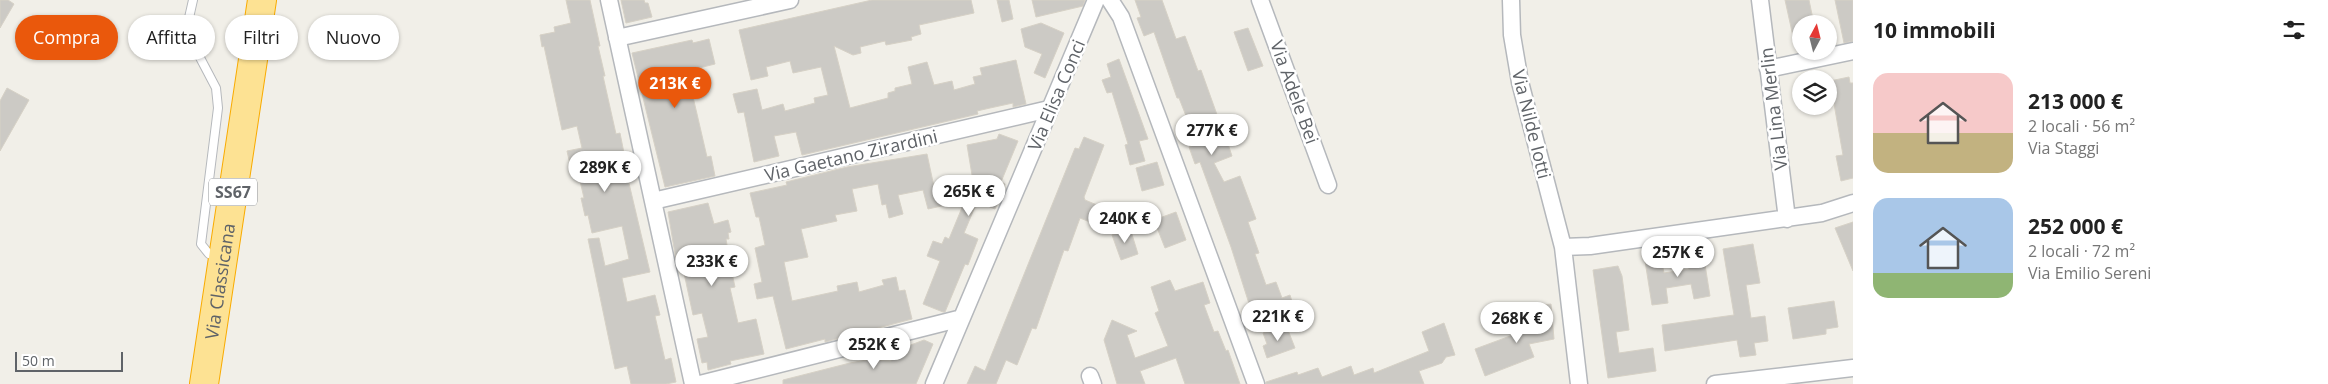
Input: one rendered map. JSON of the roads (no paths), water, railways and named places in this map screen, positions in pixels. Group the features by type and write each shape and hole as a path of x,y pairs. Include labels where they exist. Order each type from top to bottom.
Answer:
{"highway":[{"name":"Via Classicana","path":"189,384 247,0"},
{"name":"Via Classicana","path":"204,384 262,0"}],"street":[{"path":"609,0 693,384"},
{"path":"618,38 790,0"},
{"name":"Via Elisa Conci","path":"934,384 1096,0"},
{"path":"1110,0 1121,17 1256,384"},
{"name":"Via Adele Bei","path":"1260,0 1328,185"},
{"name":"Via Nilde Iotti","path":"1510,0 1512,35 1520,82 1563,247 1579,384"},
{"name":"Via Lina Merlin","path":"1760,0 1786,219"},
{"path":"1768,69 1853,50"},
{"name":"Via Gaetano Zirardini","path":"653,201 1049,109"},
{"path":"1563,247 1600,244 1786,219 1822,213 1853,203"},
{"path":"700,384 962,318"},
{"path":"1716,384 1853,368"}],"lane":[{"path":"193,0 186,31 216,88 218,108 201,244 209,254"}]}
